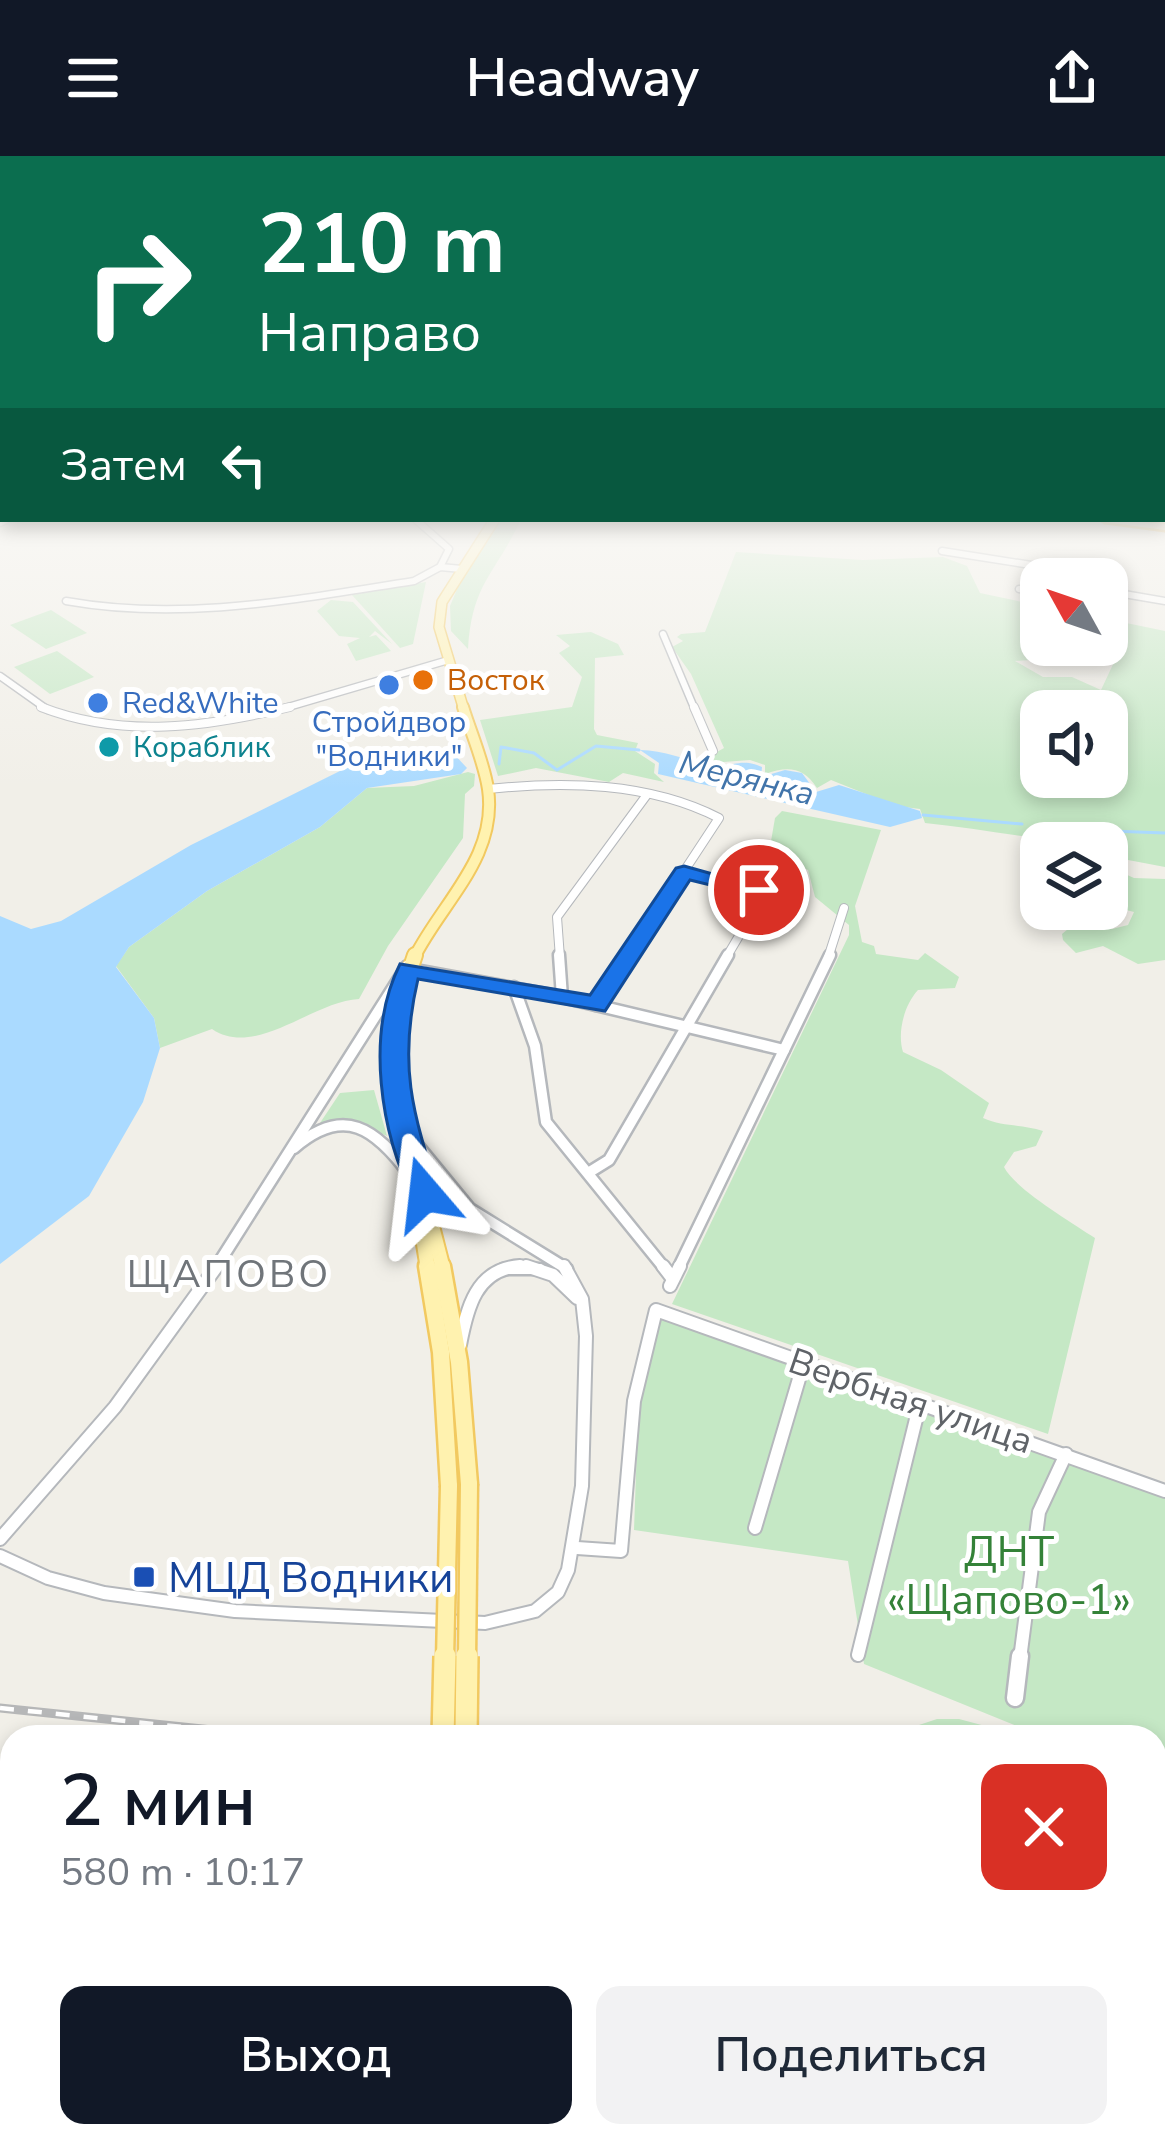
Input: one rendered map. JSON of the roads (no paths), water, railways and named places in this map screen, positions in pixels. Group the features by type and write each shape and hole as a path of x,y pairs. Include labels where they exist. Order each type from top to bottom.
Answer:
{"main road":[{"path":"444,603 440,610 446,661 490,808 483,847 415,954 393,1032 410,1175 459,1485 444,1725"},
{"path":"402,1120 443,1256 459,1350 466,1725"}],"street":[{"path":"76,603 136,614 198,613 264,603"},
{"path":"663,634 713,751"},
{"path":"0,676 58,713 162,729 260,712 446,661"},
{"path":"488,789 562,782 646,796 719,819 596,1005"},
{"path":"562,997 557,916 646,796"},
{"path":"588,1173 610,1160 763,895 684,872"},
{"path":"514,987 535,1046 546,1122 671,1282 838,938 844,908"},
{"path":"0,1539 129,1390 415,954"},
{"path":"409,969 562,997 784,1050"},
{"path":"0,1556 53,1581 121,1597 485,1623 542,1608 566,1580 578,1548 581,1292 569,1271 458,1202 402,1120"},
{"path":"280,1163 313,1132 358,1126 379,1135 410,1175"},
{"path":"459,1350 475,1292 507,1268 530,1265 550,1271 574,1292 583,1312"},
{"name":"Вербная улица","path":"578,1548 621,1551 631,1487 631,1400 656,1310 1165,1491"},
{"path":"755,1528 804,1362"},
{"path":"858,1655 920,1403"},
{"path":"1015,1698 1039,1512 1066,1454"}],"water":[{"path":"640,750 717,765 749,763 762,767 761,777 785,770 802,773 816,792 839,785 920,811 922,818 890,827 658,774 659,763"},
{"path":"453,753 467,768 461,774 367,788 320,827 207,891 129,947 116,967 154,1018 160,1048 143,1102 89,1196 0,1264 0,916 31,929 61,921 191,845 360,761"}],"waterway":[{"name":"Мерянка","path":"499,764 501,747 534,753 557,770 596,746 639,750"},
{"name":"Мерянка","path":"923,815 1020,824"},
{"name":"Мерянка","path":"1128,832 1165,833"}],"railway":[{"path":"0,1708 164,1725"}],"place":[{"name":"Восток","path":"423,680"},
{"name":"Стройдвор \"Водники\"","path":"389,685"},
{"name":"Red&White","path":"98,703"},
{"name":"Кораблик","path":"109,747"},
{"name":"МЦД Водники","path":"144,1577"}],"district":[{"name":"ЩАПОВО","path":"229,1273"}],"park label":[{"name":"ДНТ «Щапово-1»","path":"1009,1575"}]}
